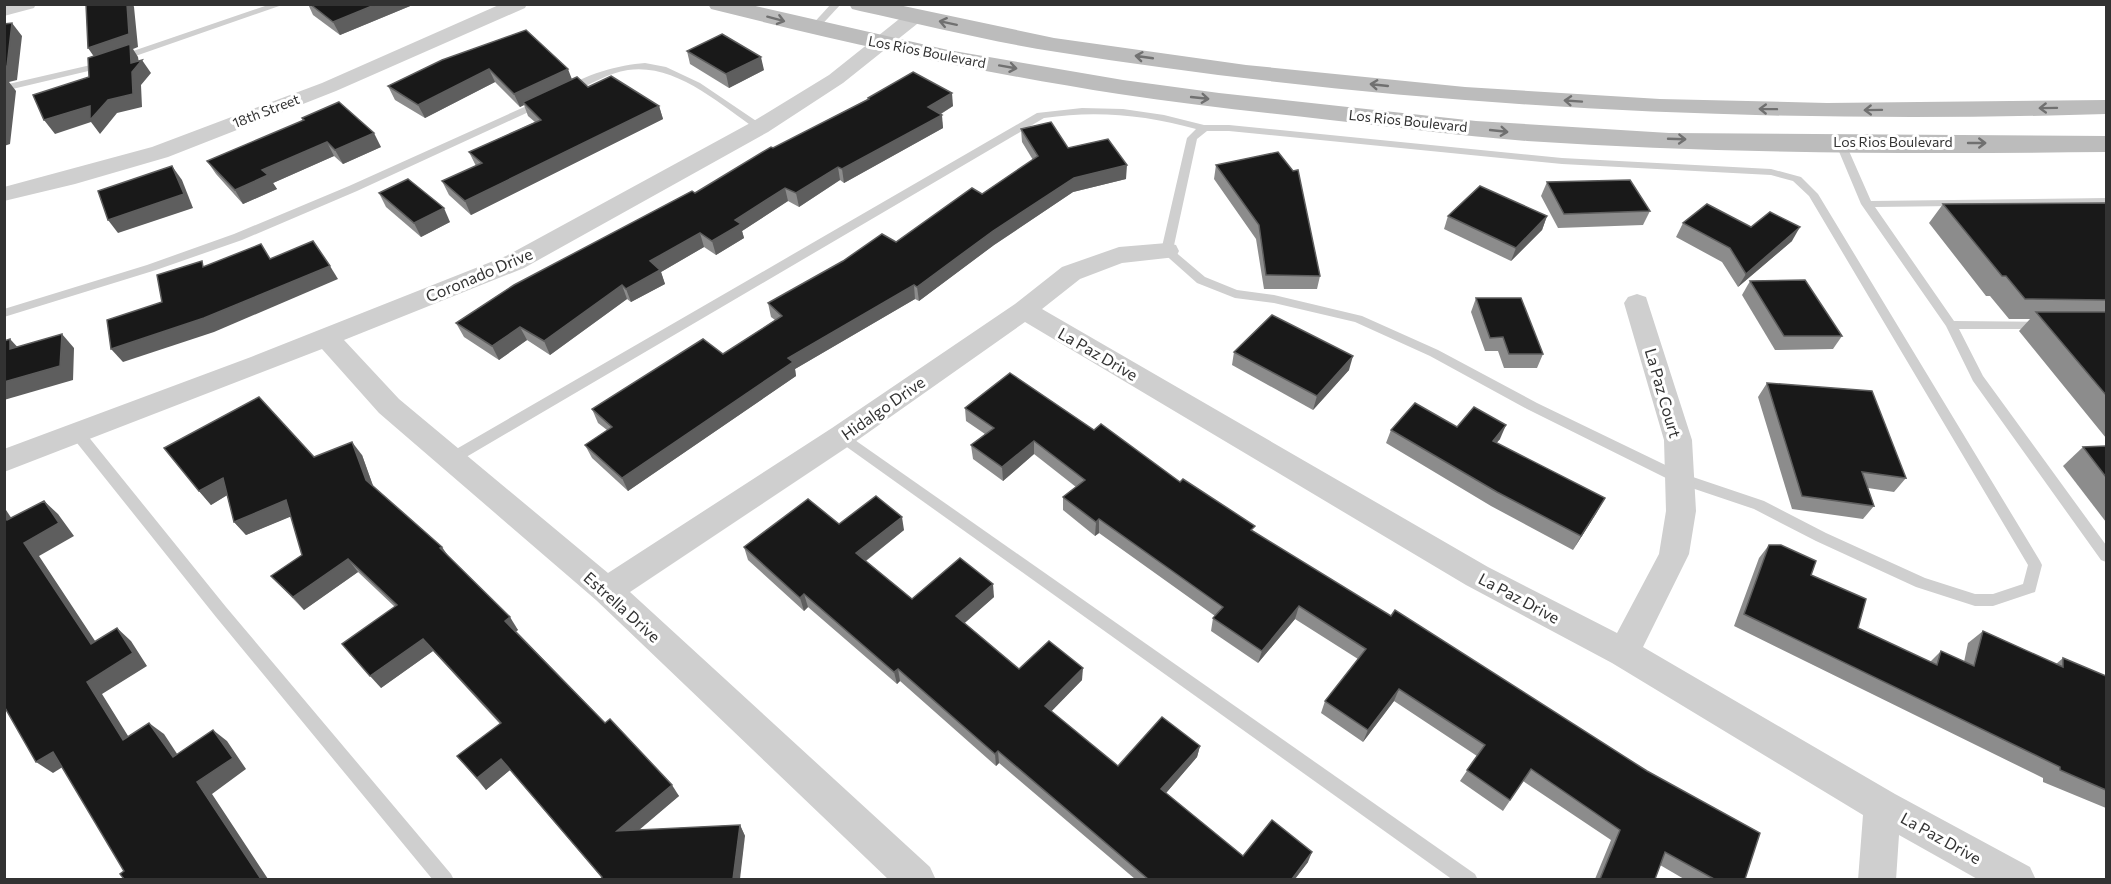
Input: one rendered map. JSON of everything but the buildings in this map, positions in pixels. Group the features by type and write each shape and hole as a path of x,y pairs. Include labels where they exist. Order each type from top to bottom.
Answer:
{"main road":[{"name":"Los Rios Boulevard","path":"719,4 880,44 1181,96 1428,124 1523,133 1618,138 2106,144"},
{"name":"Los Rios Boulevard","path":"860,4 1054,45 1258,73 1477,94 1660,106 1827,110 2106,107"},
{"path":"1827,110 1840,142"}],"street":[{"path":"4,10 27,4"},
{"name":"18th Street","path":"4,194 67,179 160,152 328,87 518,4"},
{"name":"Coronado Drive","path":"4,461 326,338 515,262 760,127 836,79 915,16"},
{"name":"Hidalgo Drive","path":"607,591 842,436 1024,310 1071,273 1119,255 1167,251"},
{"name":"La Paz Court","path":"1624,653 1674,554 1681,511 1678,440 1637,303"},
{"name":"La Paz Drive","path":"1024,310 1477,576 1624,653 1882,806 2017,879"},
{"name":"Estrella Drive","path":"326,338 389,406 607,591 917,879"},
{"path":"1877,879 1882,806"}],"lane":[{"path":"4,88 98,66 281,4"},
{"path":"813,29 837,4"},
{"path":"561,94 610,71 631,66 654,66 672,71 760,127"},
{"path":"4,313 124,277 237,237 311,207 550,99"},
{"path":"451,459 1041,115 1072,109 1112,110 1176,120 1204,128 1229,128 1562,161 1772,172 1797,179 1813,194 2035,565 2030,588 1993,600 1975,600 1922,583 1821,537 1759,505 1679,478 1532,406 1434,352 1358,319 1274,299 1235,294 1201,280 1167,251 1192,138 1204,128"},
{"path":"1840,142 1867,204 1951,325 1978,378 2106,555"},
{"path":"1867,204 2106,201"},
{"path":"1951,325 2059,325"},
{"path":"78,434 221,612 445,879"},
{"path":"842,436 1469,879"}]}
